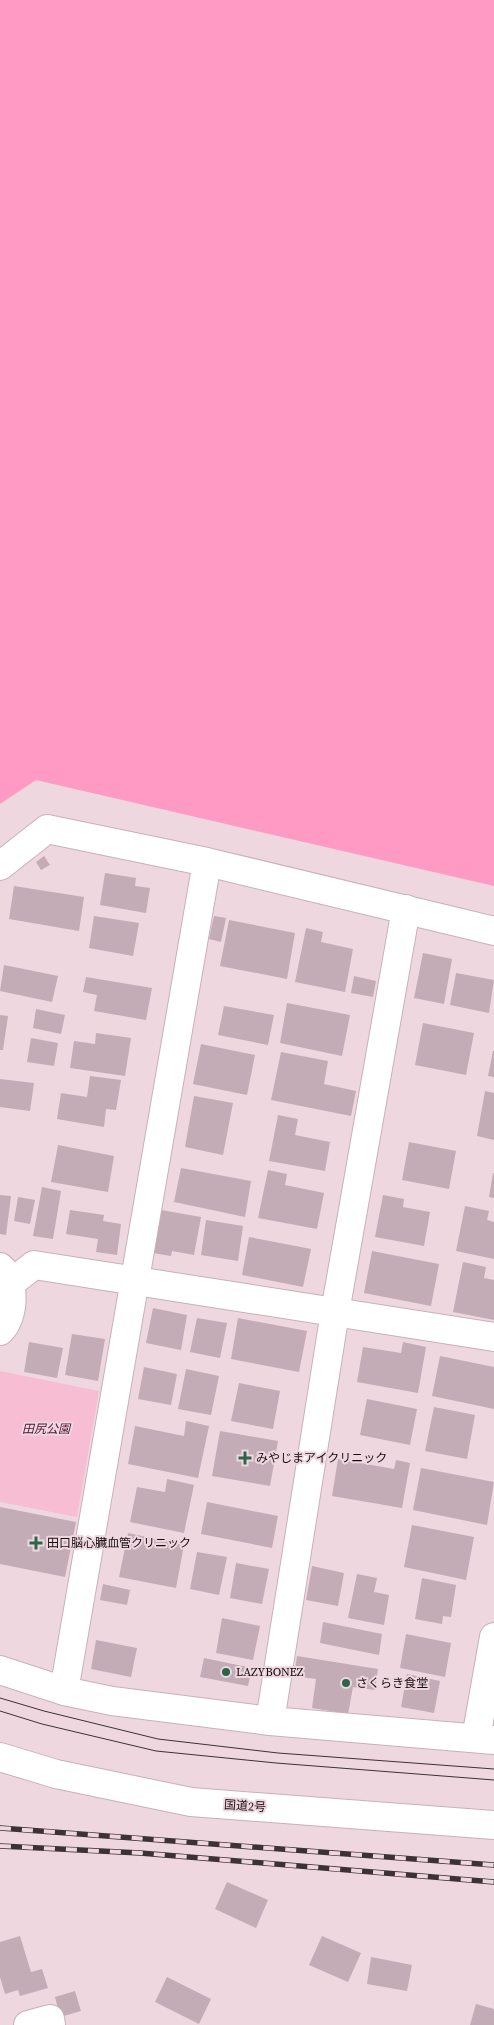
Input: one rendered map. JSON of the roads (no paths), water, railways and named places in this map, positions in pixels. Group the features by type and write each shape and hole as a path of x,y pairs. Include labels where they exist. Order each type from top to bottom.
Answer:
{"main road":[{"path":"0,866 47,829 207,862 494,931"},
{"path":"64,1691 207,862"},
{"path":"270,1721 336,1312 406,909"},
{"path":"0,1331 9,1316 12,1296 6,1275 34,1265 494,1337"},
{"path":"0,1670 64,1691 112,1701 270,1721 485,1739 494,1637"},
{"name":"国道2号","path":"0,1757 56,1774 191,1802 494,1825"},
{"path":"28,2025 50,2019 51,2025"}],"tram line":[{"path":"0,1698 44,1711 158,1739 278,1753 494,1769"},
{"path":"0,1711 42,1724 156,1751 276,1763 494,1780"}],"railway":[{"path":"0,1828 494,1865"},
{"path":"0,1846 140,1853 494,1882"}],"place":[{"name":"みやじまアイクリニック","path":"245,1458"},
{"name":"田口脳心臓血管クリニック","path":"36,1543"},
{"name":"LAZYBONEZ","path":"226,1672"},
{"name":"さくらき食堂","path":"346,1683"}],"park label":[{"name":"田尻公園","path":"46,1429"}]}
